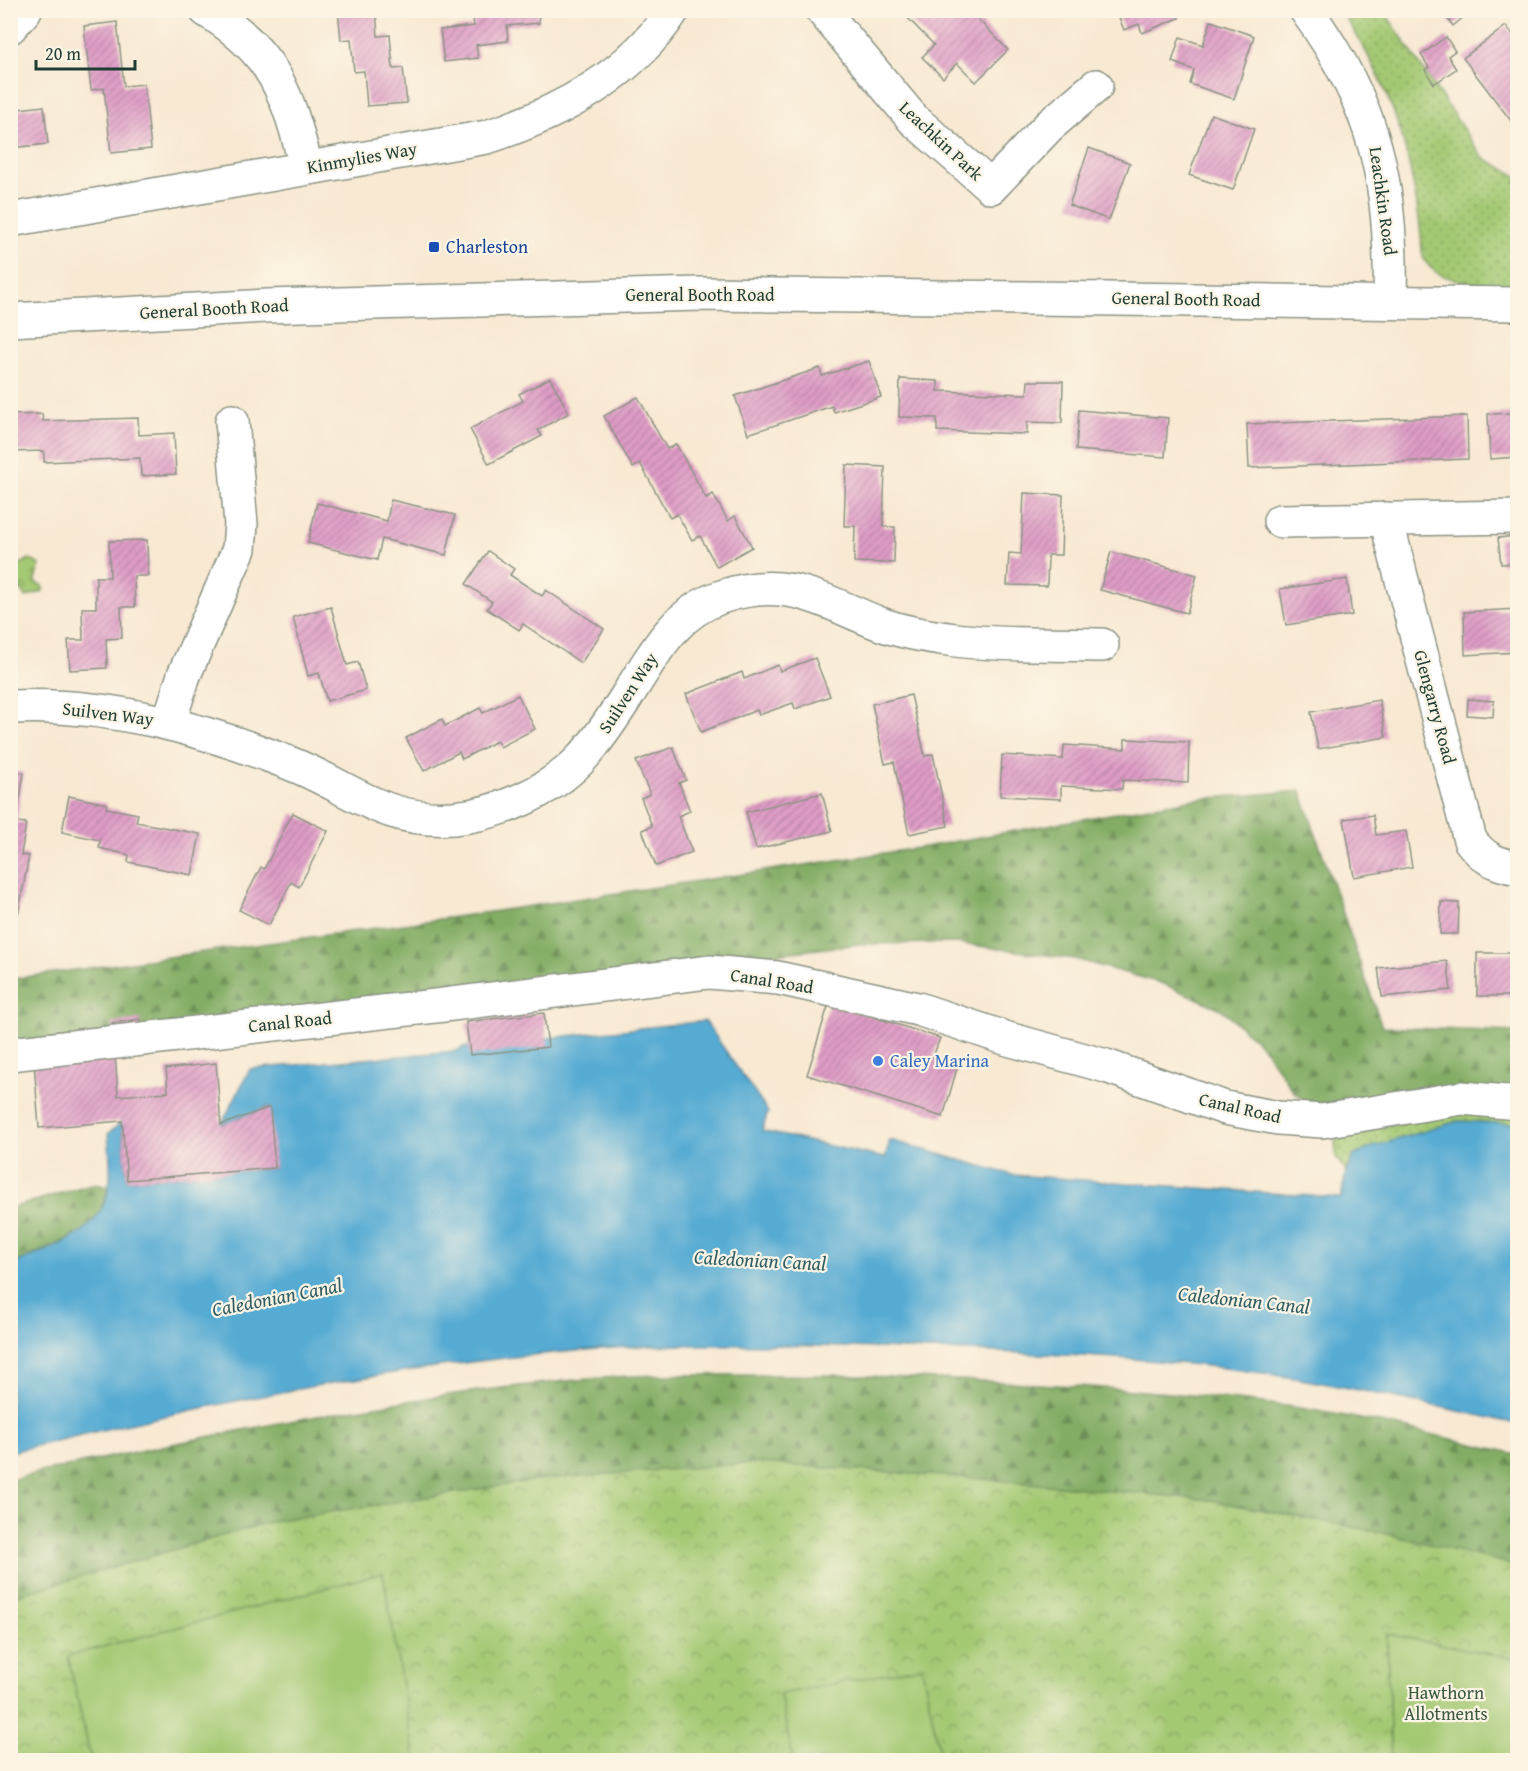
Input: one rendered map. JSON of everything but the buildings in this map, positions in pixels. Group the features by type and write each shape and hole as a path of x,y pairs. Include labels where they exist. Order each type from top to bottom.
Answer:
{"street":[{"path":"10,27 25,10"},
{"path":"206,10 243,19 258,51 277,79 292,110 306,167"},
{"name":"Kinmylies Way","path":"10,220 487,137 548,114 598,86 637,53 673,10"},
{"name":"Leachkin Park","path":"822,10 914,120 991,187 1049,126 1096,86"},
{"name":"Leachkin Road","path":"1306,10 1351,82 1372,130 1384,180 1392,247 1390,302"},
{"name":"General Booth Road","path":"10,320 278,305 701,294 1518,304"},
{"name":"Suilven Way","path":"169,722 184,675 239,549 242,524 232,421"},
{"path":"1280,521 1518,517"},
{"name":"Glengarry Road","path":"1386,519 1470,840 1482,856 1500,865 1518,868"},
{"name":"Suilven Way","path":"10,707 83,708 169,722 293,764 367,803 391,812 423,818 455,818 488,812 519,800 578,762 604,730 661,641 680,621 719,597 746,590 773,588 826,598 881,624 955,640 1102,645"},
{"name":"Canal Road","path":"10,1054 444,1005 709,972 778,978 918,1010 1008,1040 1106,1066 1226,1108 1278,1118 1322,1121 1462,1098 1518,1103"}],"green space":[{"path":"1341,11 1384,11 1482,157 1517,176 1517,286 1480,284 1453,279 1431,268 1424,259 1415,192 1401,133 1376,70"},
{"path":"29,559 40,565 34,582 43,586 43,591 26,597 22,589 13,594 11,570"},
{"path":"1301,791 1382,1027 1517,1032 1518,1095 1338,1109 1305,1101 1294,1092 1263,1047 1221,1009 1161,983 1075,959 956,943 860,944 11,1045 11,979 490,912 918,848 1195,799"},
{"path":"1472,1111 1517,1116 1517,1124 1458,1121 1353,1156 1346,1172 1336,1157 1335,1140 1344,1133"},
{"path":"91,1184 109,1185 101,1211 86,1231 11,1265 11,1208"},
{"path":"660,1375 837,1375 1062,1385 1230,1399 1344,1416 1517,1454 1517,1572 1506,1563 1383,1533 1209,1500 983,1479 757,1463 544,1479 273,1521 11,1597 11,1480 40,1472 249,1429 459,1393 601,1378"},
{"path":"757,1463 983,1479 1209,1500 1383,1533 1506,1563 1517,1572 1517,1659 1387,1635 1391,1760 11,1760 11,1597 273,1521 544,1479"},
{"path":"383,1573 415,1760 91,1760 68,1656"},
{"name":"Hawthorn Allotments","path":"1387,1634 1517,1659 1517,1760 1391,1760"},
{"path":"922,1667 941,1760 793,1760 780,1694"}],"water":[{"name":"Caledonian Canal","path":"705,1021 768,1112 762,1131 885,1158 890,1140 1013,1175 1341,1198 1346,1172 1353,1156 1372,1147 1458,1121 1517,1124 1517,1424 1345,1387 1198,1365 1030,1353 697,1345 550,1353 395,1373 240,1400 11,1452 10,1265 73,1238 97,1217 105,1202 110,1179 108,1134 122,1121 127,1180 274,1168 269,1107 221,1125 250,1069 456,1051 463,1047"}],"place":[{"name":"Charleston","path":"434,247"},
{"name":"Caley Marina","path":"878,1061"}]}
